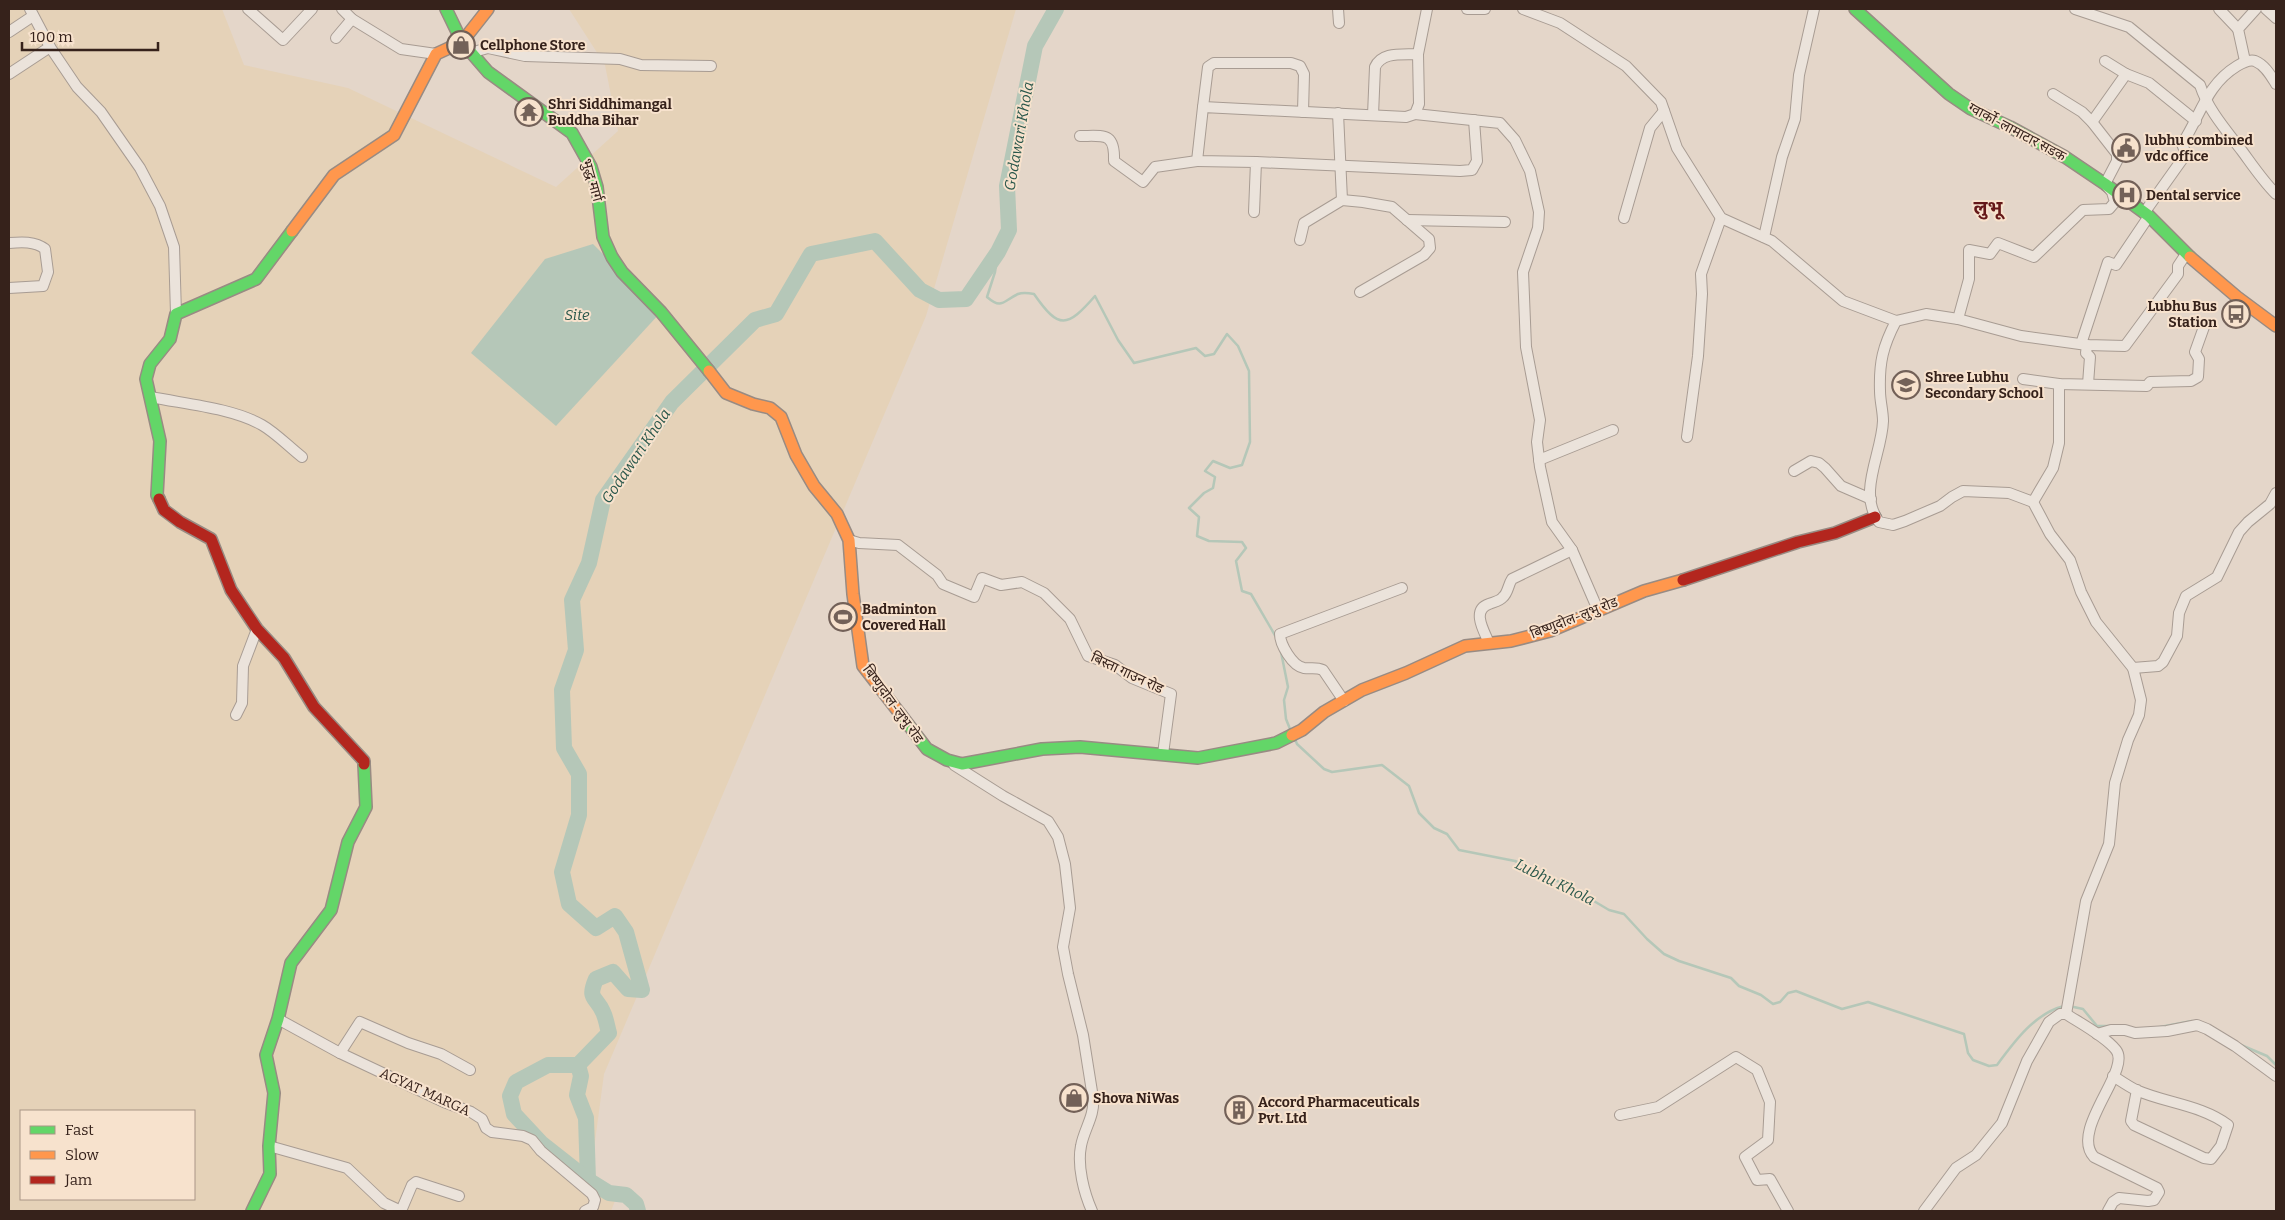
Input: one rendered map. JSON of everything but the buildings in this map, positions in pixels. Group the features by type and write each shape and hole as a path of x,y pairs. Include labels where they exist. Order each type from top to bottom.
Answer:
{"street":[{"path":"248,9 283,40 312,9"},
{"path":"342,9 352,19 401,49 436,54 462,42 488,9"},
{"name":"भुद्ध मार्ग","path":"446,9 462,42 488,72 572,133 591,167 597,187 604,237 612,256 622,272 673,326 725,391"},
{"path":"1338,9 1339,23"},
{"path":"1415,114 1419,104 1418,54 1427,9"},
{"path":"1467,9 1485,9"},
{"path":"1523,9 1560,23 1626,66 1661,102 1677,148 1721,218 1772,240 1843,301 1896,321 1926,314 1958,319 2021,336 2084,344 2125,346 2178,274 2178,266 2186,254"},
{"path":"1764,237 1782,157 1795,119 1799,76 1814,9"},
{"name":"ग्वार्को-लामाटार सडक","path":"1858,9 1949,94 1971,109 2036,140 2105,184 2146,215 2186,254 2237,297 2276,326"},
{"path":"2075,9 2129,27 2200,85 2204,99 2263,181 2276,194"},
{"path":"2219,9 2238,28 2245,61"},
{"path":"2238,28 2256,9"},
{"path":"2266,9 2276,18"},
{"path":"9,32 32,13 50,47 77,87 101,112 140,168 160,206 174,248 176,314 170,339 150,364 146,379 160,441 157,495 164,510 180,522 211,539 231,590 257,629 284,658 314,707 364,760 366,807 348,842 331,910 290,963 278,1019 266,1055 274,1093 268,1146 270,1174 252,1211"},
{"path":"336,38 352,19"},
{"path":"9,74 50,47"},
{"path":"470,53 488,48 525,56 620,59 641,65 710,66"},
{"path":"176,314 256,279 334,175 394,135 436,54"},
{"path":"1374,115 1375,67 1377,62 1387,55 1418,54"},
{"path":"2105,61 2126,74 2149,83 2196,121"},
{"path":"2088,384 2090,357 2086,352 2084,344 2108,262 2116,265 2186,154 2182,144 2196,121 2204,99 2223,74 2245,61 2255,61 2266,70 2276,84"},
{"path":"1197,161 1208,67 1214,63 1292,63 1300,66 1304,74 1303,112"},
{"path":"2092,122 2126,74"},
{"path":"1958,319 1969,279 1969,250 1990,254 1998,243 2034,257 2084,210 2109,209 2115,202 2112,192 2105,184 2117,161 2117,154 2082,112 2053,94"},
{"path":"1203,107 1406,117 1415,114 1474,120 1500,123 1515,140 1530,171 1539,212 1538,228 1522,272 1526,346 1540,420 1537,442 1539,460 1552,522 1572,550 1598,610"},
{"path":"1624,218 1650,128 1664,111"},
{"path":"1338,113 1342,200"},
{"path":"1080,136 1104,136 1112,140 1114,161 1142,182 1155,167 1197,161 1460,171 1472,170 1476,161 1474,120"},
{"path":"1254,212 1256,162"},
{"path":"1300,240 1304,222 1342,200 1392,207 1429,239 1430,248 1424,255 1360,292"},
{"path":"1687,437 1698,356 1702,294 1700,274 1721,218"},
{"path":"1407,220 1504,222"},
{"path":"9,243 26,242 40,245 46,249 48,272 43,286 9,288"},
{"path":"1896,321 1884,344 1881,361 1880,391 1883,421 1879,450 1870,480 1871,498 1878,522 1893,525 1940,506 1963,492 2009,493 2033,502 2050,534 2070,560 2081,592 2096,622 2133,668 2140,694 2141,707 2128,740 2115,783 2109,844 2086,901 2066,1008 2049,1022 2027,1061 2002,1123 1976,1155 1956,1168 1924,1211"},
{"path":"2023,379 2059,384 2147,386 2150,382 2191,381 2198,377 2199,358 2195,352 2205,324"},
{"path":"2033,502 2053,468 2060,443 2059,384"},
{"name":"बिष्णुदोल-लुभु रोड","path":"725,391 752,404 770,408 781,417 796,455 814,486 838,514 849,540 853,594 863,666 927,749 947,760 962,764 1042,749 1080,747 1198,758 1276,743 1302,730 1324,712 1362,690 1465,646 1511,641 1550,630 1644,591 1713,571 1798,542 1835,533 1875,517"},
{"path":"151,397 194,406 212,407 262,425 302,456"},
{"path":"1539,460 1613,430"},
{"path":"1794,471 1811,461 1819,463 1841,486 1871,498"},
{"path":"2133,668 2158,666 2164,662 2177,636 2179,613 2186,596 2217,577 2239,532 2270,504 2276,493"},
{"name":"बिस्ता गाउन रोड","path":"849,540 859,543 898,545 938,575 943,584 974,597 982,578 1001,585 1022,582 1044,593 1070,619 1088,656 1115,665 1132,678 1171,694 1163,754"},
{"path":"1489,643 1479,619 1480,611 1485,605 1501,600 1506,594 1506,588 1512,579 1572,550"},
{"path":"1344,701 1323,670 1318,667 1304,668 1295,664 1280,638 1280,634 1402,588"},
{"path":"236,715 242,703 243,666 257,629"},
{"path":"947,760 1003,796 1048,821 1058,837 1065,864 1070,908 1064,948 1068,974 1083,1035 1094,1108 1081,1147 1080,1158 1086,1196 1092,1211"},
{"path":"2066,1008 2117,1050 2119,1057 2113,1076 2088,1132 2088,1148 2094,1156 2157,1188 2159,1192 2154,1200 2148,1201 2119,1198 2113,1202 2108,1211"},
{"name":"AGYAT MARGA","path":"278,1019 340,1052 444,1102 471,1112 482,1119 486,1128 492,1132 523,1136 532,1140 541,1151 592,1194 595,1200 593,1207 585,1211"},
{"path":"340,1052 360,1022 408,1043 441,1054 470,1070"},
{"path":"2097,1034 2111,1030 2125,1030 2136,1033 2167,1031 2197,1025 2235,1046 2276,1076"},
{"path":"1620,1115 1658,1107 1736,1057 1756,1070 1770,1102 1768,1140 1745,1156 1757,1180 1770,1179 1788,1211"},
{"path":"2113,1076 2137,1090 2175,1102 2221,1120 2228,1125 2216,1155 2211,1159 2204,1158 2134,1125 2131,1122 2137,1090"},
{"path":"268,1146 347,1168 384,1203 401,1211 412,1185 416,1182 459,1196"}],"shaded area":[{"path":"9,9 222,9 244,65 348,88 556,187 618,131 605,65 569,9 1016,9 926,316 604,1074 589,1186 620,1188 611,1211 9,1211"}],"water":[{"name":"Site","path":"593,244 661,312 556,426 471,353 545,259"}],"waterway":[{"name":"Godawari Khola","path":"638,1211 636,1204 626,1195 609,1193 588,1180 541,1143 514,1114 510,1096 516,1082 548,1065 578,1065 609,1033 604,1014 592,994 596,979 613,972 628,989 642,990 626,932 615,916 596,928 569,904 562,872 579,815 579,774 564,748 562,690 576,650 572,600 589,563 603,500 672,402 755,320 776,314 811,254 875,241 920,290 939,300 966,299 998,252 1009,230 1007,186 1035,46 1056,9"},
{"name":"Lubhu Khola","path":"998,252 995,272 987,297 999,304 1020,293 1034,294 1050,314 1063,321 1077,314 1095,296 1118,340 1134,363 1196,348 1205,356 1214,354 1227,334 1238,346 1249,371 1250,442 1242,465 1230,468 1213,461 1205,471 1215,477 1213,488 1204,493 1189,508 1199,517 1197,536 1209,541 1242,542 1246,548 1236,561 1242,591 1251,594 1276,637"},
{"name":"Lubhu Khola","path":"1281,652 1288,687 1284,700 1286,719 1290,729"},
{"name":"Lubhu Khola","path":"1295,739 1297,744 1324,769 1332,772 1382,765 1409,786 1419,813 1434,828 1447,834 1459,850 1515,861 1572,888 1609,910 1624,914 1664,954 1679,961 1731,978 1739,986 1761,995 1773,1004 1780,1002 1788,993 1796,991 1842,1009 1868,1002 1964,1034 1968,1053 1973,1060 1989,1066 1997,1065 2018,1038 2035,1022 2053,1010 2064,1006"},
{"name":"Lubhu Khola","path":"2069,1006 2083,1009 2097,1026 2110,1026"},
{"name":"Lubhu Khola","path":"2160,1027 2192,1021"},
{"name":"Lubhu Khola","path":"2241,1045 2267,1056 2276,1065"},
{"path":"578,1065 581,1076 577,1095 586,1118 588,1180"}],"traffic: fast":[{"path":"446,9 462,42 488,72 572,133 591,167 597,187 603,237 612,257 622,272 661,312 709,371"},
{"path":"1855,9 1949,94 1971,109 2010,127 2065,157 2105,184 2149,216 2190,257"},
{"path":"159,499 157,495 160,441 146,379 150,364 170,339 176,314 256,279 292,231"},
{"path":"901,715 927,749 947,760 962,764 1042,749 1080,747 1198,758 1276,743 1292,735"},
{"path":"252,1211 270,1174 269,1146 274,1093 266,1055 278,1019 291,963 331,910 348,842 366,807 364,764"}],"traffic: slow":[{"path":"292,231 334,175 394,135 436,54 462,42 488,9"},
{"path":"2190,257 2237,297 2276,326"},
{"path":"709,371 726,393 753,404 770,408 781,417 796,455 814,486 837,514 849,540 853,594 863,666 901,715"},
{"path":"1292,735 1302,730 1324,712 1362,690 1406,673 1465,646 1511,641 1550,631 1644,591 1683,580"}],"traffic: jam":[{"path":"159,499 164,510 180,522 211,539 231,590 257,629 284,658 314,707 364,761 364,764"},
{"path":"1683,580 1798,542 1835,533 1875,517"}],"place":[{"name":"Cellphone Store","path":"461,45"},
{"name":"Shri Siddhimangal Buddha Bihar","path":"529,112"},
{"name":"lubhu combined vdc office","path":"2126,148"},
{"name":"Dental service","path":"2127,195"},
{"name":"Lubhu Bus Station","path":"2236,314"},
{"name":"Shree Lubhu Secondary School","path":"1906,385"},
{"name":"Badminton Covered Hall","path":"843,617"},
{"name":"Shova NiWas","path":"1074,1098"},
{"name":"Accord Pharmaceuticals Pvt. Ltd","path":"1239,1110"}],"district":[{"name":"लुभू","path":"1988,207"}]}
